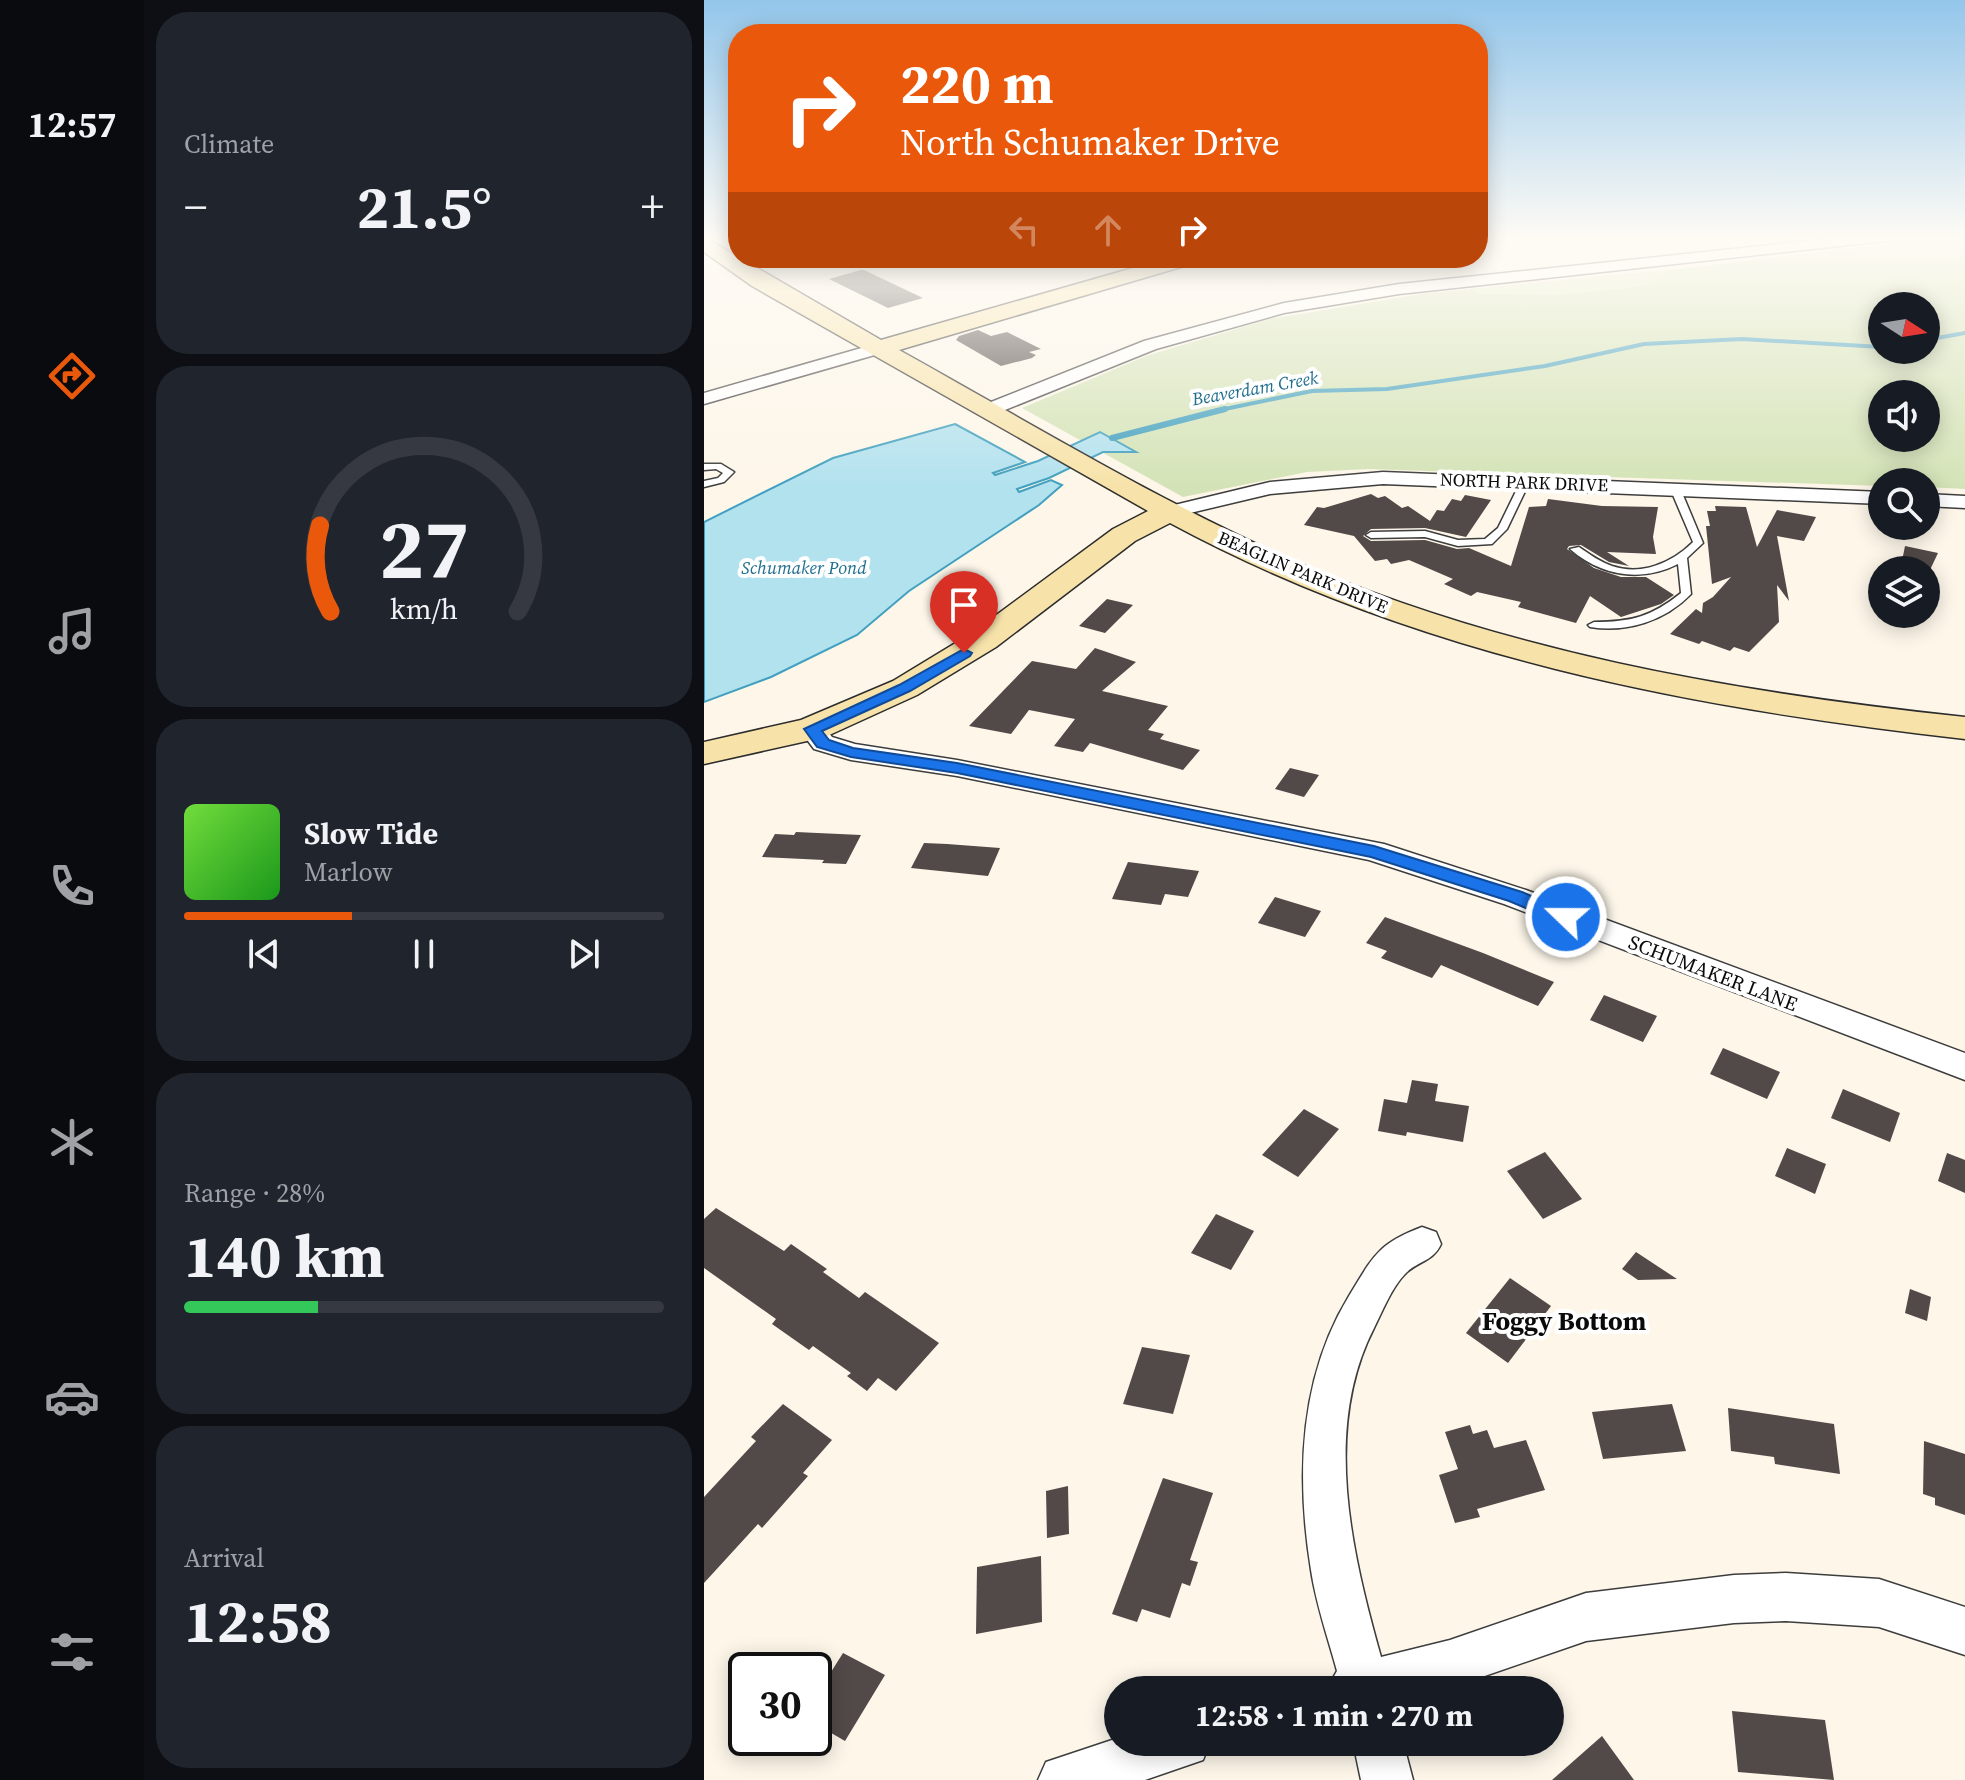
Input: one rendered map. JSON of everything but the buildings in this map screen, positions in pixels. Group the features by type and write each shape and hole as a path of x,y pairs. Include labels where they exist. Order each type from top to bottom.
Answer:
{"main road":[{"name":"BEAGLIN PARK DRIVE","path":"829,320 1169,512 1276,564 1366,601 1542,656 1761,704 1965,728"},
{"path":"879,348 976,320"},
{"path":"704,753 812,729 866,708 945,666 1002,628 1107,547 1169,512"}],"street":[{"path":"988,410 1150,345 1234,320"},
{"path":"704,399 879,348"},
{"name":"NORTH PARK DRIVE","path":"1169,512 1242,493 1320,481 1407,478 1868,497"},
{"path":"1940,501 1965,502"},
{"name":"SCHUMAKER LANE","path":"812,729 823,743 851,752 972,770 1374,851 1515,897 1965,1067"},
{"path":"1358,1676 1334,1571 1323,1457 1334,1380 1355,1323 1391,1262 1422,1244"},
{"path":"1407,1676 1586,1617 1734,1599 1786,1597 1879,1603 1965,1631"},
{"path":"1064,1780 1140,1756"},
{"path":"1381,1756 1387,1780"}],"lane":[{"path":"704,455 708,466 724,467 729,475 704,484"},
{"path":"1371,535 1425,534 1458,543 1488,542 1502,529 1524,483"},
{"path":"1575,549 1608,569 1644,573 1683,560 1698,543 1675,488"},
{"path":"1594,625 1628,626 1665,612 1686,594 1683,560"}],"green space":[{"path":"1266,320 1868,320 1868,364 1940,364 1940,320 1965,320 1965,489 1940,488 1940,468 1868,468 1868,486 1368,469 1307,472 1183,497 1022,408 1146,356"}],"water":[{"name":"Schumaker Pond","path":"955,424 1025,462 993,473 995,475 1038,461 1100,432 1136,452 1103,452 1049,478 1017,489 1019,492 1051,480 1062,485 1039,505 909,591 857,635 771,677 704,702 704,522 833,458"}],"waterway":[{"name":"Beaverdam Creek","path":"1940,337 1965,333"},
{"name":"Beaverdam Creek","path":"1215,411 1312,391 1387,389 1545,366 1644,344 1742,339 1868,346"},
{"name":"Beaverdam Creek","path":"1112,438 1225,409"}],"district":[{"name":"Foggy Bottom","path":"1564,1321"}],"route":[{"path":"964,653 866,708 812,729 823,743 837,749 957,768 1374,851 1444,872 1566,917"}]}
